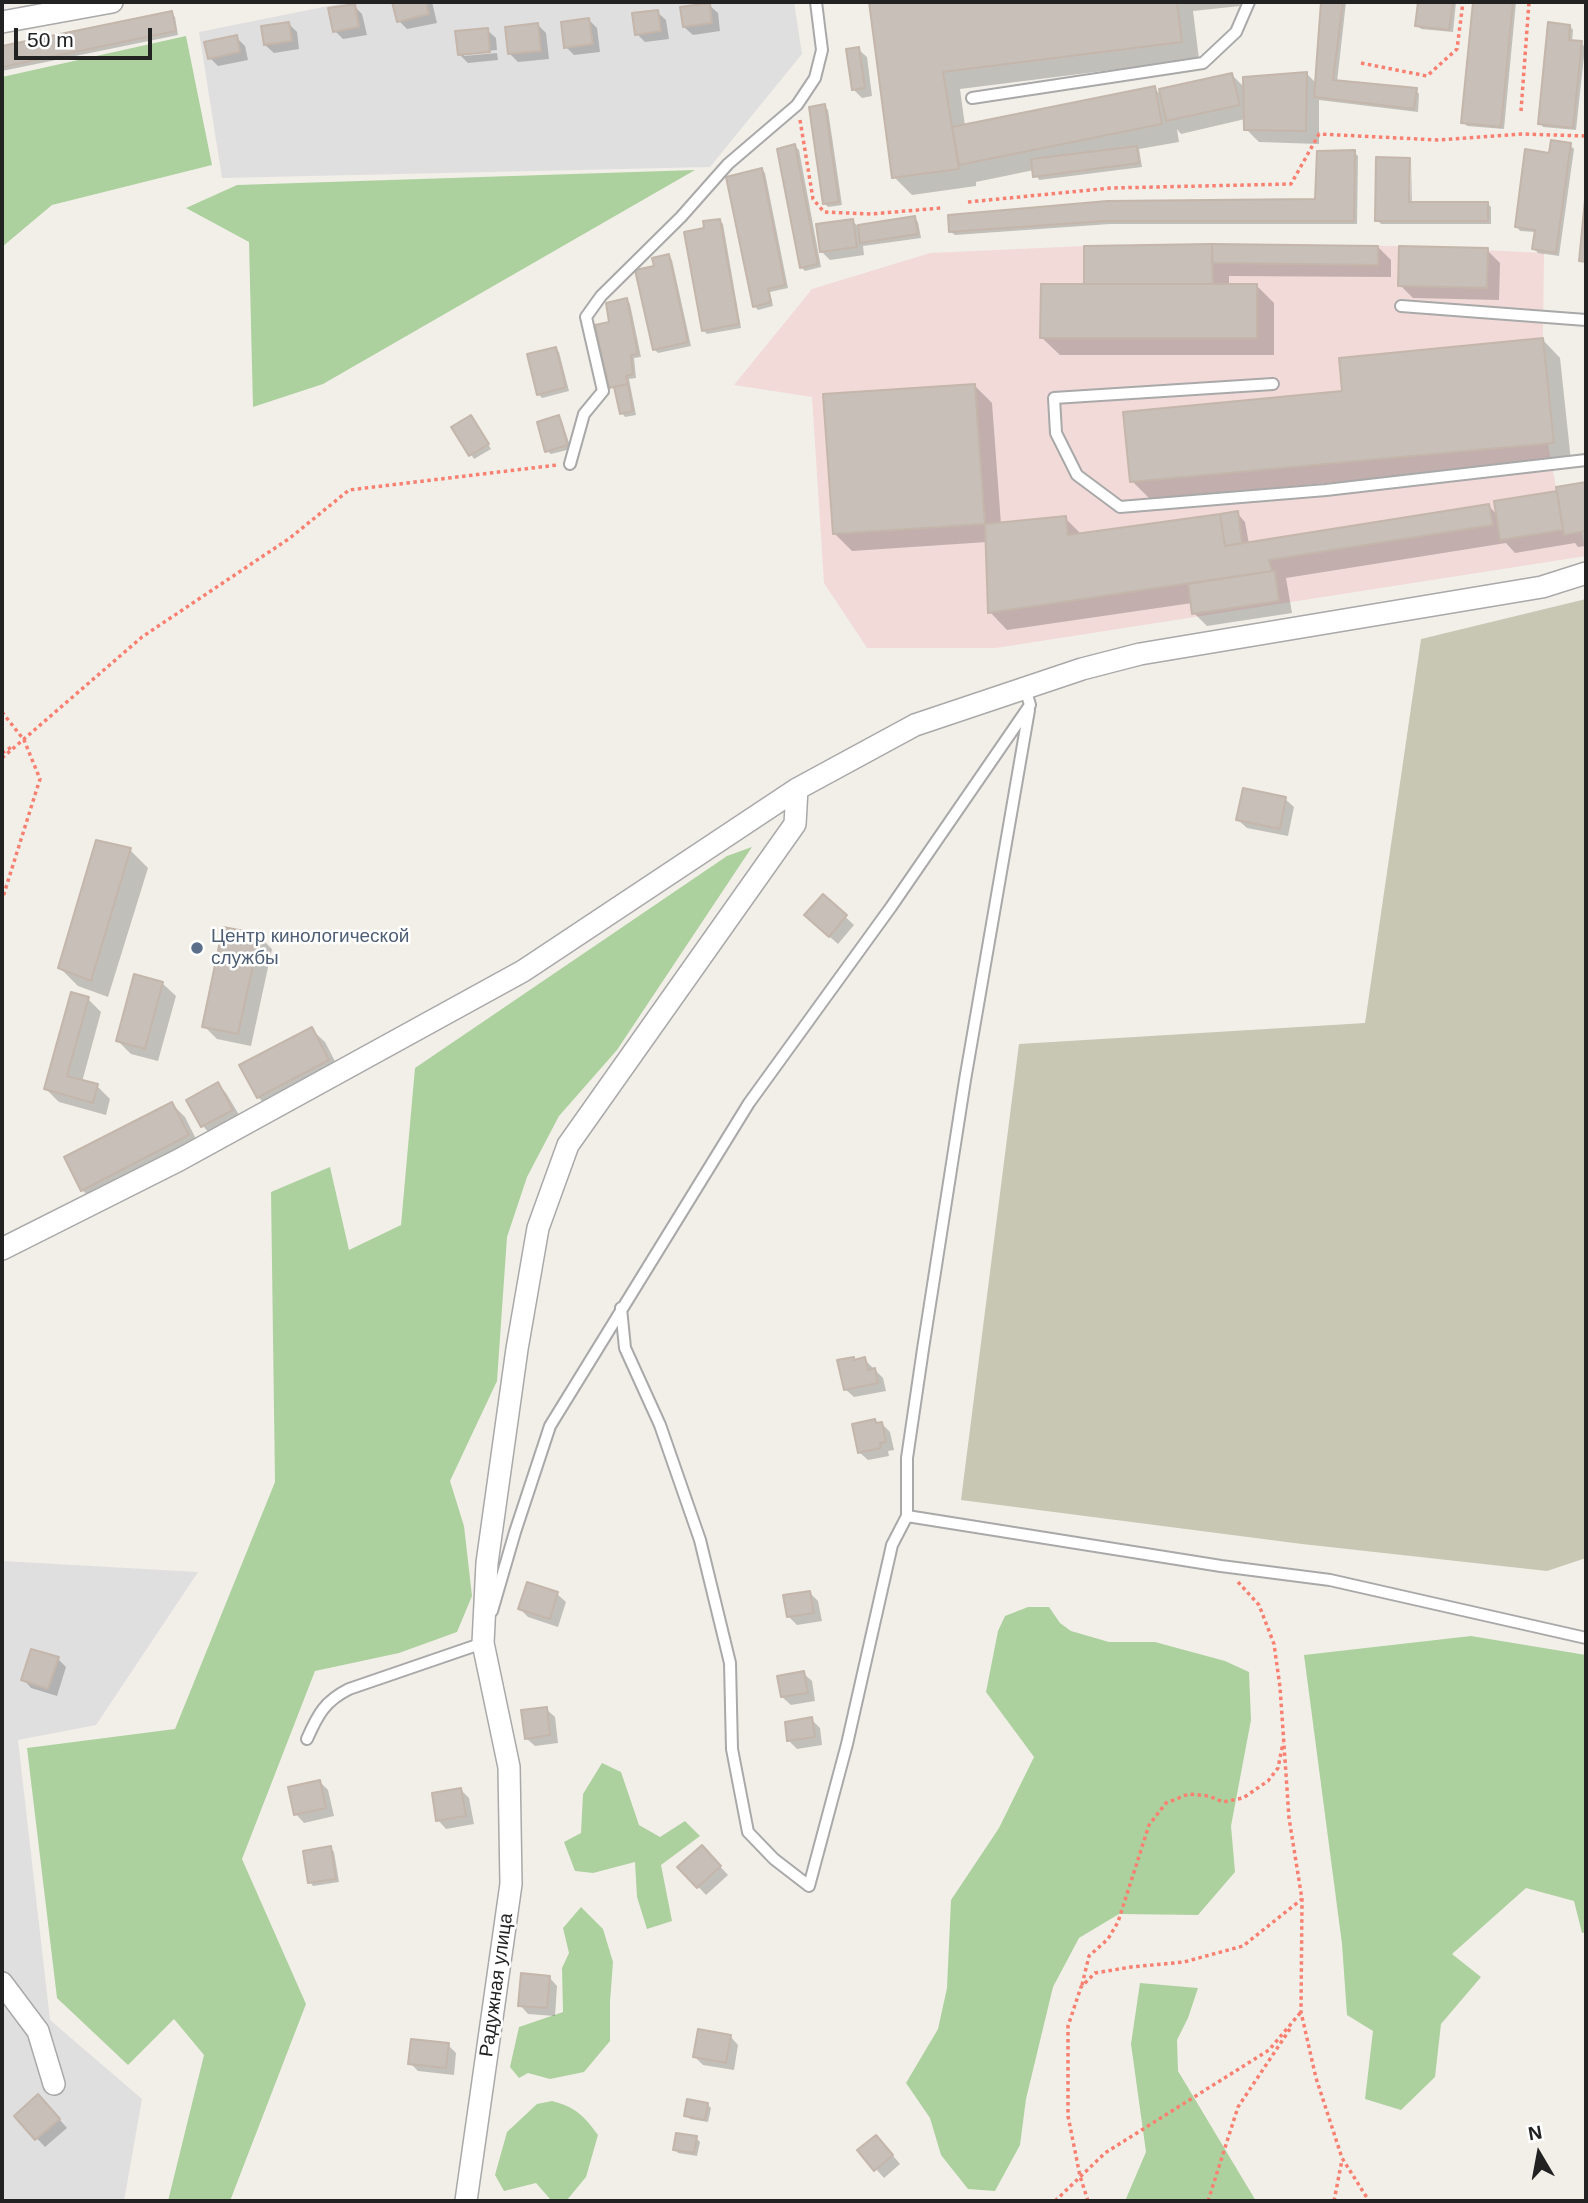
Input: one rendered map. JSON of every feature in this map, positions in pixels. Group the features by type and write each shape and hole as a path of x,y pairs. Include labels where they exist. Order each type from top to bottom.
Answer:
{"street":[{"path":"2,22 112,2"},
{"path":"2,1249 179,1160 523,971 797,789 915,725 1027,696 1140,653 1542,587 1586,573"},
{"name":"Радужная улица","path":"467,2201 511,1884 509,1767 483,1643 487,1563 517,1349 538,1228 568,1145 795,824 797,789"},
{"path":"2,1983 38,2031 54,2084"}],"lane":[{"path":"570,464 584,414 603,391 586,317 601,296 681,217 729,164 797,105 815,78 822,50 816,2"},
{"path":"972,98 1203,63 1236,33 1249,2"},
{"path":"1401,306 1586,320"},
{"path":"1273,384 1054,398 1056,433 1077,475 1120,507 1326,490 1586,460"},
{"path":"307,1739 316,1718 331,1698 349,1689 483,1643 515,1532 550,1426 749,1103 891,907 1027,696"},
{"path":"621,1308 625,1348 660,1425 700,1540 727,1651 730,1664 732,1749 748,1832 774,1859 809,1886 847,1744 892,1545 907,1516 907,1458 1027,696"},
{"path":"907,1516 1221,1566 1330,1580 1586,1638"}],"path":[{"path":"1361,63 1427,76 1457,49 1463,2"},
{"path":"1521,111 1529,2"},
{"path":"797,105 813,199 824,212 871,214 941,208"},
{"path":"968,202 1111,188 1291,184 1319,134 1438,139 1522,134 1586,135"},
{"path":"2,758 142,636 290,538 349,490 570,464"},
{"path":"2,712 24,740 40,779 2,900"},
{"path":"2,753 24,740"},
{"path":"1221,1566 1259,1605 1274,1644 1284,1735 1289,1818 1302,1899 1301,2012 1316,2078 1342,2158 1369,2201"},
{"path":"1087,2201 1068,2116 1068,2026 1089,1956 1108,1939 1118,1922 1149,1825 1166,1803 1189,1794 1209,1796 1223,1802 1243,1798 1268,1781 1278,1768 1284,1735"},
{"path":"1081,1987 1095,1973 1184,1962 1243,1945 1302,1899"},
{"path":"1055,2201 1105,2152 1269,2050 1301,2012"},
{"path":"1208,2201 1238,2107 1301,2012"},
{"path":"1334,2201 1342,2158"}],"shaded area":[{"path":"348,2 794,2 802,54 710,167 222,178 199,32"},
{"path":"1212,244 1399,246 1544,253 1543,338 1554,443 1548,444 1556,487 1586,482 1586,531 1582,532 1586,556 996,648 867,648 824,583 812,397 734,385 812,289 930,253"},
{"path":"1586,599 1586,1558 1547,1571 1302,1544 961,1500 1019,1044 1365,1023 1421,639"},
{"path":"2,1561 198,1572 96,1725 18,1740 50,2020 142,2099 124,2201 2,2201"}],"green space":[{"path":"186,36 212,165 52,205 2,247 2,77"},
{"path":"695,170 323,384 253,407 249,242 186,208 237,185"},
{"path":"752,847 617,1050 559,1116 527,1177 507,1237 497,1381 450,1481 464,1526 472,1596 457,1632 399,1653 315,1671 242,1859 306,2004 230,2201 168,2201 204,2055 174,2019 128,2065 57,1998 27,1748 175,1729 275,1482 271,1192 330,1167 349,1250 401,1225 415,1068 727,856"},
{"path":"1028,1607 1049,1607 1060,1623 1071,1631 1109,1642 1155,1642 1225,1661 1249,1672 1251,1720 1231,1826 1235,1872 1198,1915 1119,1914 1079,1938 1053,1987 1026,2099 1020,2145 995,2191 968,2189 941,2155 930,2118 906,2083 938,2029 947,1988 951,1900 999,1828 1034,1757 986,1692 998,1631 1005,1616"},
{"path":"1471,1636 1586,1655 1586,1932 1582,1933 1574,1901 1526,1888 1452,1954 1481,1977 1441,2024 1435,2077 1401,2110 1365,2099 1373,2031 1347,2015 1342,1944 1304,1655"},
{"path":"602,1763 621,1772 639,1825 660,1837 685,1821 700,1836 661,1865 672,1921 647,1929 637,1897 635,1862 593,1873 575,1871 564,1842 581,1833 583,1794"},
{"path":"581,1907 603,1929 613,1962 610,2041 584,2072 550,2079 528,2073 519,2078 510,2067 519,2027 563,2012 562,1968 569,1953 563,1928"},
{"path":"1140,1983 1198,1988 1177,2040 1178,2071 1256,2201 1125,2201 1146,2152 1131,2044"},
{"path":"552,2101 579,2113 598,2135 586,2177 567,2200 550,2199 536,2183 504,2191 495,2175 507,2132 537,2104"}],"building":[{"path":"392,2 426,2 429,14 397,22"},
{"path":"869,2 1177,2 1182,42 943,72 959,169 892,178"},
{"path":"1321,2 1343,2 1333,80 1417,88 1414,109 1314,97"},
{"path":"1418,2 1453,2 1449,30 1415,26"},
{"path":"1473,2 1513,2 1501,127 1461,123"},
{"path":"710,3 712,23 683,27 680,7"},
{"path":"355,4 359,27 333,32 328,8"},
{"path":"658,10 661,31 635,35 632,13"},
{"path":"172,11 176,31 2,67 2,46"},
{"path":"589,18 593,44 564,48 561,22"},
{"path":"289,22 292,41 264,45 261,26"},
{"path":"1548,22 1570,25 1569,40 1582,41 1573,128 1538,124"},
{"path":"538,23 541,51 508,54 505,27"},
{"path":"488,28 490,52 458,55 455,31"},
{"path":"237,35 240,52 208,59 204,42"},
{"path":"859,47 865,88 852,90 846,49"},
{"path":"1307,72 1306,131 1244,130 1243,77"},
{"path":"1232,73 1240,105 1166,121 1159,89"},
{"path":"1155,86 1162,124 959,165 952,127"},
{"path":"825,104 839,202 823,204 809,107"},
{"path":"1551,140 1571,143 1556,253 1532,249 1535,230 1515,227 1525,149 1549,153"},
{"path":"795,144 818,264 800,268 777,149"},
{"path":"1137,146 1139,163 1033,177 1031,159"},
{"path":"1355,150 1354,221 1106,221 949,232 948,215 1107,201 1315,199 1317,151"},
{"path":"1376,157 1410,158 1409,202 1488,202 1488,221 1375,221"},
{"path":"762,168 785,285 768,289 771,302 753,307 726,177"},
{"path":"1586,189 1586,262 1579,261"},
{"path":"915,216 918,234 860,243 858,225"},
{"path":"720,219 739,324 702,331 684,232 704,228 703,221"},
{"path":"853,219 857,247 820,252 816,224"},
{"path":"1212,244 1213,284 1084,284 1084,246"},
{"path":"1212,244 1378,246 1378,265 1212,263"},
{"path":"1399,246 1488,248 1487,288 1398,286"},
{"path":"669,254 688,342 653,350 635,270 654,266 652,258"},
{"path":"1041,284 1257,284 1257,338 1040,338"},
{"path":"627,298 638,354 631,355 633,374 626,376 628,384 609,388 595,325 609,322 606,303"},
{"path":"1543,338 1554,443 1130,482 1123,412 1342,391 1339,358"},
{"path":"556,347 566,387 537,395 527,354"},
{"path":"628,384 633,411 620,414 614,387"},
{"path":"975,384 985,524 833,534 823,394"},
{"path":"471,415 489,444 469,456 451,427"},
{"path":"559,415 568,445 545,452 537,422"},
{"path":"1586,482 1586,531 1564,535 1556,487"},
{"path":"1557,491 1563,530 1500,540 1494,501"},
{"path":"1489,504 1493,525 1269,560 1272,571 988,613 985,524 1066,516 1068,535 1220,514 1225,546"},
{"path":"1238,511 1242,543 1225,546 1220,514"},
{"path":"1275,571 1279,601 1192,614 1188,584"},
{"path":"1243,788 1286,797 1280,829 1236,820"},
{"path":"96,840 131,848 91,981 58,968"},
{"path":"823,894 847,915 829,937 804,915"},
{"path":"223,927 260,934 238,1034 202,1027"},
{"path":"134,974 163,982 145,1049 116,1041"},
{"path":"71,992 89,997 67,1076 98,1084 93,1103 44,1089"},
{"path":"312,1027 329,1060 257,1098 239,1065"},
{"path":"218,1082 233,1110 201,1127 186,1100"},
{"path":"172,1102 189,1135 81,1191 64,1157"},
{"path":"854,1357 854,1360 865,1357 868,1370 875,1368 878,1383 844,1390 837,1360"},
{"path":"875,1419 876,1423 882,1422 886,1442 880,1443 881,1448 858,1453 852,1424"},
{"path":"527,1582 558,1592 550,1619 518,1609"},
{"path":"810,1591 814,1613 787,1617 783,1595"},
{"path":"31,1649 59,1657 48,1689 21,1680"},
{"path":"804,1671 808,1693 781,1697 777,1676"},
{"path":"547,1707 550,1735 525,1739 521,1710"},
{"path":"812,1717 815,1737 787,1741 785,1722"},
{"path":"320,1780 326,1808 294,1815 288,1787"},
{"path":"461,1788 466,1816 436,1821 432,1793"},
{"path":"702,1845 721,1866 697,1888 677,1867"},
{"path":"331,1846 336,1879 308,1883 303,1851"},
{"path":"521,1973 550,1976 547,2008 518,2006"},
{"path":"698,2029 731,2035 726,2063 693,2057"},
{"path":"411,2039 449,2043 446,2068 408,2064"},
{"path":"38,2094 60,2119 35,2140 14,2116"},
{"path":"687,2099 708,2103 705,2120 684,2116"},
{"path":"676,2133 697,2136 694,2153 673,2150"},
{"path":"876,2135 893,2155 874,2171 857,2150"}],"place":[{"name":"Центр кинологической службы","path":"197,948"}]}
